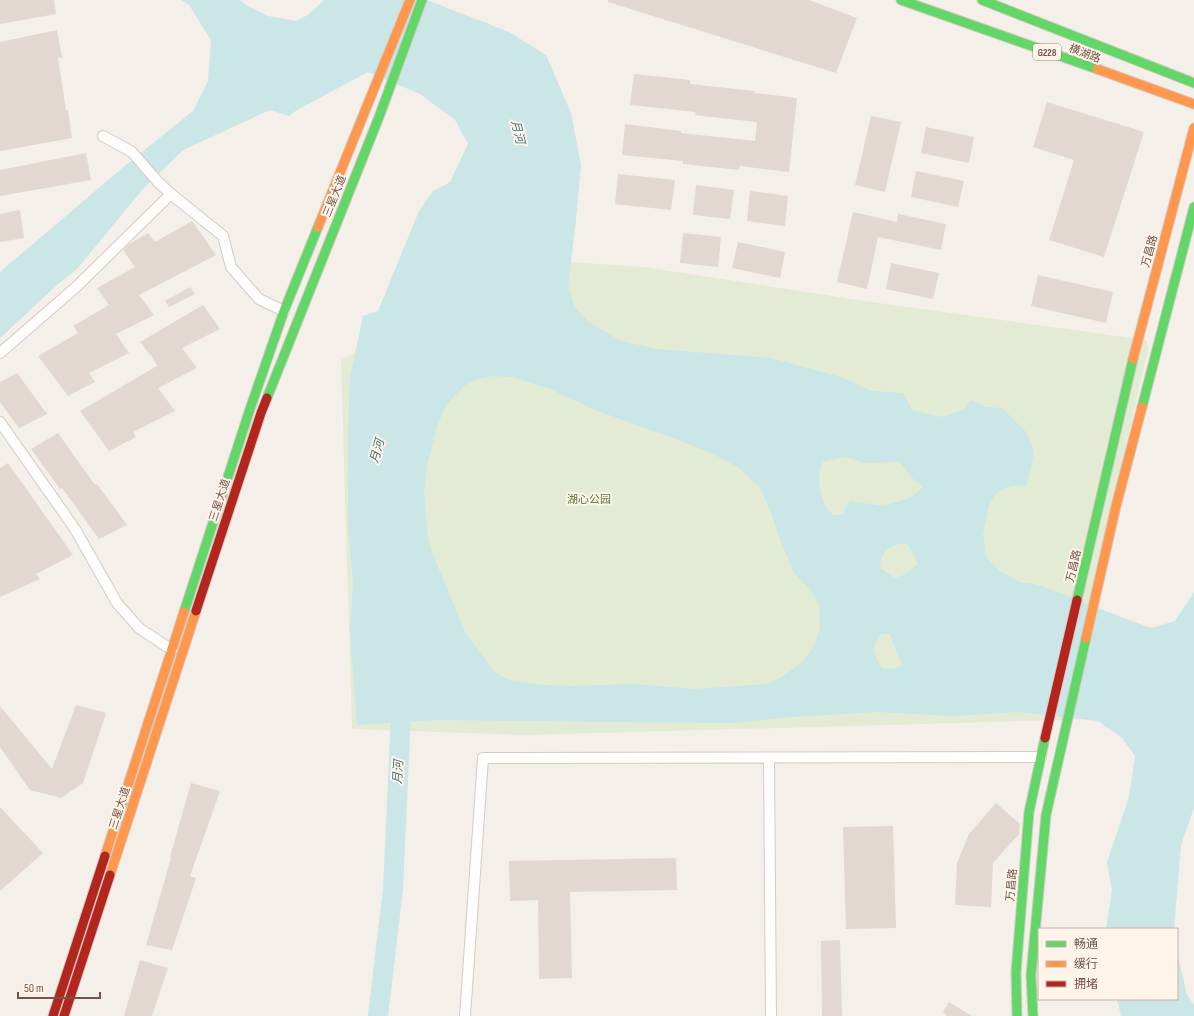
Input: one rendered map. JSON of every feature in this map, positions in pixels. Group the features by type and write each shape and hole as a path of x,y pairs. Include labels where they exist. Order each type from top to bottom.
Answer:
{"main road":[{"name":"三星大道","path":"53,1016 250,409 284,311 410,0"},
{"name":"三星大道","path":"64,1016 261,413 379,117 422,0"},
{"name":"横湖路","path":"901,0 1194,104"},
{"name":"横湖路","path":"982,0 1194,83"},
{"name":"万昌路","path":"1017,1016 1016,972 1029,812 1134,354 1194,128"},
{"path":"1033,1016 1031,975 1046,815 1116,506 1194,207"}],"street":[{"path":"103,136 132,152 158,182 171,194 223,236 231,267 259,299 284,311"},
{"path":"0,353 75,288 171,194"},
{"path":"0,422 75,529 117,603 139,628 172,650"},
{"path":"465,1016 483,758 1041,758"},
{"path":"769,758 771,1016"}],"green space":[{"name":"湖心公园","path":"540,260 644,267 871,302 1146,340 1148,349 1063,720 526,735 352,729 341,360"}],"water":[{"path":"181,0 240,0 246,5 268,16 296,21 308,15 324,0 427,0 509,32 546,55 571,113 581,165 568,286 575,308 590,323 621,341 657,349 771,358 841,377 872,391 903,393 912,410 941,417 964,410 971,400 985,407 1002,408 1027,433 1034,452 1027,485 1011,486 997,492 989,505 983,534 986,557 1000,571 1021,583 1030,583 1042,586 1151,628 1175,621 1194,592 1194,808 1181,845 1174,928 1106,928 1112,890 1107,862 1129,797 1135,756 1122,738 1098,721 1017,712 953,716 877,712 791,717 734,723 438,720 357,725 350,630 353,581 348,528 348,435 350,378 363,316 378,311 419,211 433,191 450,182 468,144 455,120 420,94 368,72 297,110 289,116 270,110 183,150 142,190 77,269 57,285 0,338 0,272 127,164 193,111 208,81 211,40 189,5","holes":["493,376 512,377 550,389 595,410 715,455 739,468 761,489 794,573 812,591 819,606 819,632 810,652 800,664 780,678 767,684 694,689 635,684 571,686 544,685 513,681 499,675 493,670 465,632 431,550 428,536 424,494 427,466 436,429 446,405 464,386 477,379","845,457 866,463 899,462 912,478 923,487 910,498 884,506 850,501 845,508 844,515 833,515 825,505 821,494 819,477 821,467 823,462","899,544 907,544 913,553 917,564 906,574 895,578 880,568 885,552","881,634 890,634 902,666 893,669 882,668 874,651 875,643"]},
{"path":"1178,956 1187,995 1194,1005 1194,1016 1121,1016 1117,1000 1178,1000"}],"building":[{"path":"0,0 54,0 56,14 0,24"},
{"path":"608,0 809,0 857,18 836,73 608,2"},
{"path":"57,30 62,58 58,58 72,138 0,151 0,42"},
{"path":"634,74 690,80 690,84 755,91 755,93 797,98 789,172 740,166 739,170 683,164 683,161 622,155 625,124 681,131 681,133 755,141 756,122 695,115 696,112 630,105"},
{"path":"1047,102 1144,132 1104,257 1049,240 1074,160 1033,147"},
{"path":"871,116 901,122 885,192 855,185"},
{"path":"926,127 974,137 969,163 921,153"},
{"path":"86,153 91,180 0,196 0,170"},
{"path":"916,171 964,181 958,207 911,197"},
{"path":"618,174 675,180 671,210 615,204"},
{"path":"696,185 734,190 730,219 693,215"},
{"path":"750,191 788,196 785,226 747,221"},
{"path":"20,210 24,238 0,242 0,214"},
{"path":"853,212 897,222 898,214 946,224 941,250 878,237 867,289 837,282"},
{"path":"192,221 216,255 139,295 154,315 116,334 129,353 89,373 95,382 68,396 38,356 78,333 73,326 109,305 97,288 135,267 123,250 129,244 148,233 155,242"},
{"path":"683,233 721,237 718,267 680,263"},
{"path":"738,242 785,252 780,278 732,268"},
{"path":"891,263 939,273 933,299 886,289"},
{"path":"1038,275 1113,292 1106,323 1031,306"},
{"path":"190,287 195,294 169,307 165,301"},
{"path":"203,305 220,329 182,348 197,368 158,388 175,411 133,432 136,437 109,451 80,411 157,366 151,354 150,355 140,342"},
{"path":"17,373 47,414 19,428 0,402 0,382"},
{"path":"58,433 95,485 97,484 127,525 99,539 62,488 60,489 31,449"},
{"path":"8,463 73,555 36,574 40,579 0,597 0,468"},
{"path":"76,705 106,713 83,783 61,798 30,790 0,747 0,706 52,769"},
{"path":"191,783 220,791 190,876 196,878 172,950 146,945 171,858 170,857"},
{"path":"996,803 1020,824 1019,834 993,863 991,907 955,905 957,863 969,834"},
{"path":"0,807 43,853 0,891"},
{"path":"893,826 896,928 846,929 843,827"},
{"path":"676,858 677,890 570,892 572,978 539,979 538,900 510,901 509,861"},
{"path":"840,940 842,1016 822,1016 821,941"},
{"path":"140,960 168,968 152,1016 124,1016"},
{"path":"949,1002 972,1016 947,1016 943,1012"}],"waterway":[{"name":"月河","path":"378,1016 393,889 402,694"}],"traffic: fast":[{"path":"267,398 379,117 422,0"},
{"path":"901,0 1097,69"},
{"path":"982,0 1194,83"},
{"path":"1142,407 1194,207"},
{"path":"184,612 250,409 284,311 318,227"},
{"path":"1077,600 1133,359"},
{"path":"1033,1016 1031,975 1046,815 1086,638"},
{"path":"1017,1016 1016,972 1029,812 1045,738"}],"traffic: slow":[{"path":"318,227 410,0"},
{"path":"1097,69 1194,104"},
{"path":"1133,359 1194,128"},
{"path":"1086,638 1116,506 1142,407"},
{"path":"110,875 196,611"},
{"path":"105,856 184,612"}],"traffic: jam":[{"path":"196,611 267,398"},
{"path":"1045,738 1077,600"},
{"path":"53,1016 105,856"},
{"path":"64,1016 110,875"}]}
